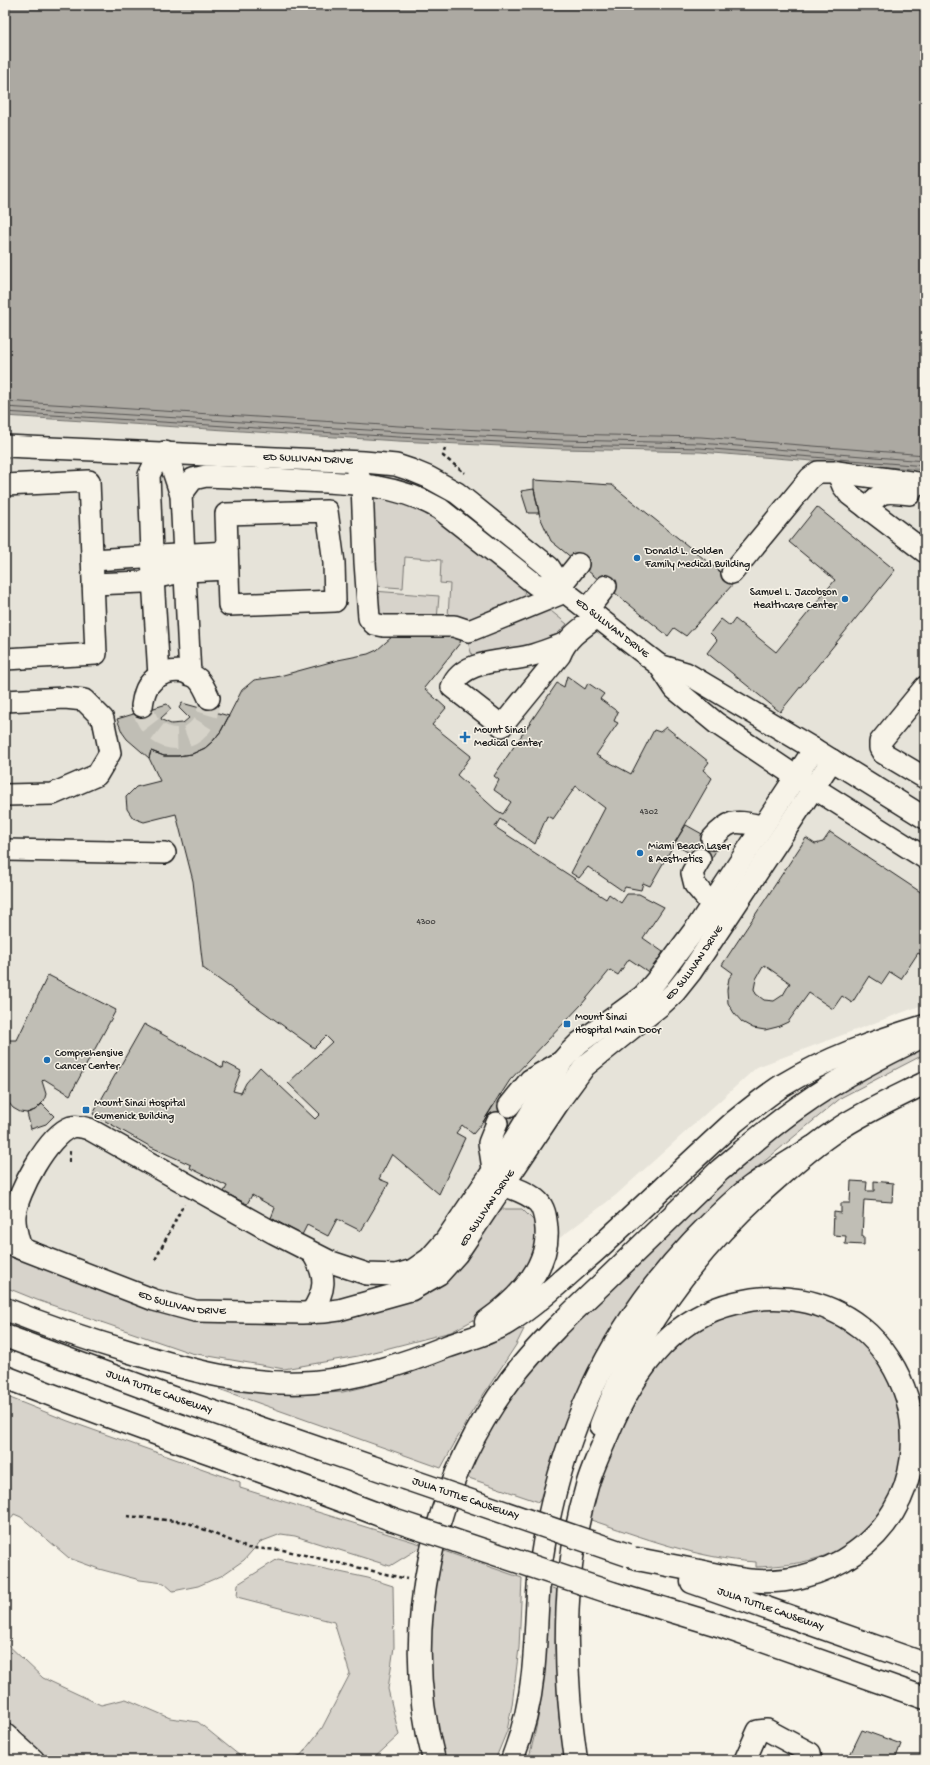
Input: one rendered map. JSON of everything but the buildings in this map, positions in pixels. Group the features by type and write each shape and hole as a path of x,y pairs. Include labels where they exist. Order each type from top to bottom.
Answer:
{"main road":[{"path":"5,1309 106,1345 175,1366 232,1378 258,1382 314,1382 371,1373 488,1334 524,1312 617,1231 734,1122 783,1086 810,1070 840,1056 925,1026"},
{"path":"434,1760 426,1723 420,1664 420,1627 425,1584 447,1497 480,1426 511,1379 548,1336 719,1171 770,1128 799,1106 850,1074 925,1035"},
{"path":"512,1760 526,1718 530,1695 533,1672 538,1583 551,1506 571,1438 582,1408 596,1378 632,1315 662,1276 687,1247 752,1187 857,1118 925,1084"},
{"path":"576,1760 566,1672 568,1600 571,1565 596,1437 618,1384 641,1338 680,1280 718,1235 760,1193 812,1147"},
{"path":"450,1346 498,1314 530,1281 544,1257 547,1232 542,1207 537,1201 499,1177"},
{"path":"588,1483 617,1410 639,1372 662,1343 692,1320 708,1311 748,1300 787,1298 805,1301 825,1307 846,1317 862,1328 886,1354 904,1388 914,1423 915,1443 910,1474 903,1498 882,1530 868,1544 838,1565 798,1578 778,1581 737,1580 632,1557"},
{"name":"JULIA TUTTLE CAUSEWAY","path":"5,1336 170,1397 632,1557 694,1583 925,1664"},
{"path":"5,1377 288,1480 390,1519 614,1594 718,1625 925,1698"},
{"path":"5,1735 33,1760"},
{"path":"5,1750 15,1760"}],"street":[{"name":"ED SULLIVAN DRIVE","path":"5,446 165,452 381,463 411,470 443,485 466,501 549,567 563,588 659,665 675,689 716,723 813,788 925,858"},
{"path":"159,676 149,475 155,463 165,452 181,495 190,675"},
{"path":"346,461 356,470 362,484 369,618 374,624 384,626 454,626 469,631 563,588 578,564"},
{"path":"732,573 810,478 818,472 837,472 925,484"},
{"path":"837,472 843,486 850,495 925,552"},
{"name":"ED SULLIVAN DRIVE","path":"181,495 192,479 206,476 362,484 396,490 413,495 440,509 535,584 563,588"},
{"path":"5,485 89,481 96,654 5,660"},
{"path":"867,508 876,496 882,493 888,492 925,496"},
{"path":"462,526 466,501"},
{"path":"327,511 333,555 335,601 229,605 227,560 226,514 327,511"},
{"path":"333,555 365,554"},
{"path":"92,560 152,556 185,562 227,560"},
{"path":"93,584 143,582 185,562"},
{"path":"564,644 560,655 502,726 452,687 454,681 477,665 528,656 564,644 578,631 593,613 606,586"},
{"name":"ED SULLIVAN DRIVE","path":"659,665 686,673 814,749 925,818"},
{"path":"142,706 143,695 148,685 166,672 177,671 198,679 205,687 209,698"},
{"path":"922,770 883,753 880,748 880,742 925,687"},
{"path":"5,700 65,698 84,700 103,719 110,753 98,775 53,794 5,795"},
{"name":"ED SULLIVAN DRIVE","path":"13,1245 133,1292 173,1306 195,1311 311,1313 339,1310 411,1290 439,1274 457,1254 499,1177 514,1140 563,1060 579,1043 643,996 669,965 814,749"},
{"name":"ED SULLIVAN DRIVE","path":"367,1274 396,1275 421,1265 429,1259 446,1241 499,1177 585,1066 657,1009 675,992 692,972 832,760"},
{"path":"712,839 724,826 736,822 762,826"},
{"path":"5,850 166,853"},
{"path":"700,859 692,873 695,885 711,904"},
{"path":"499,1177 489,1143 503,1114 530,1080 563,1060"},
{"path":"13,1245 15,1217 12,1195 46,1148 66,1130 82,1127 89,1129 313,1254 367,1274"},
{"path":"313,1254 330,1280 339,1310"},
{"path":"330,1280 354,1280 367,1274"},
{"path":"311,1313 330,1280"},
{"path":"745,1760 758,1731 767,1730 810,1753 811,1760"}],"path":[{"path":"445,448 443,456 465,473"},
{"path":"155,1260 185,1202"},
{"path":"127,1516 186,1522 248,1548 283,1550 425,1584"}],"shaded area":[{"name":"Mount Sinai Medical Center","path":"5,416 398,441 562,449 700,452 925,470 925,1004 757,1067 616,1195 484,1296 229,1348 5,1268"},
{"path":"374,494 424,505 528,587 524,592 527,596 465,622 448,617 450,584 440,583 441,560 405,557 403,588 374,586 372,497"},
{"path":"373,591 439,596 437,620 380,618"},
{"path":"547,610 551,611 567,624 545,646 473,659 468,642"},
{"path":"925,1041 925,1054 842,1097 743,1179 686,1237 560,1438 539,1502 463,1476 517,1380 771,1132"},
{"path":"502,1209 522,1209 537,1224 533,1266 483,1315 451,1332 358,1356 284,1369 191,1353 37,1300 5,1287 5,1251 128,1300 302,1323 380,1310 439,1287 466,1259 496,1212"},
{"path":"766,1307 793,1308 809,1311 828,1320 849,1333 867,1348 881,1366 892,1386 899,1408 902,1431 901,1454 893,1487 885,1505 873,1522 852,1542 830,1554 793,1564 756,1567 756,1562 713,1557 692,1552 650,1540 588,1519 601,1471 647,1374 687,1335 722,1315"},
{"path":"524,1329 516,1345 470,1415 441,1468 219,1389 221,1386 293,1395 343,1392 364,1387 362,1383 511,1331"},
{"path":"5,1396 68,1421 240,1482 240,1488 424,1545 390,1566 295,1536 281,1534 260,1542 244,1560 221,1576 198,1586 173,1591 164,1583 140,1580 99,1569 69,1558 21,1517 14,1514 5,1527"},
{"path":"438,1549 522,1578 519,1648 512,1705 507,1731 495,1760 440,1760 427,1635"},
{"path":"278,1559 368,1578 393,1586 394,1647 388,1689 399,1735 372,1760 286,1760 301,1755 322,1728 350,1674 334,1622 237,1597 238,1584"},
{"path":"549,1587 558,1590 555,1648 559,1718 566,1760 528,1760 538,1718 544,1674"},
{"path":"5,1642 43,1678 101,1705 126,1699 170,1718 198,1722 245,1760 176,1760 174,1757 168,1760 41,1760 5,1729"}],"water":[{"path":"5,5 925,5 925,470 700,452 562,449 398,441 5,416"}],"tunnel":[{"path":"142,706 148,721 157,732 168,737 180,738 191,735 200,727 207,714 209,698"}],"place":[{"name":"Donald L. Golden Family Medical Building","path":"637,558"},
{"name":"Samuel L. Jacobson Healthcare Center","path":"845,599"},
{"name":"Mount Sinai Medical Center","path":"465,737"},
{"name":"Miami Beach Laser & Aesthetics","path":"640,853"},
{"name":"Mount Sinai Hospital Main Door","path":"567,1024"},
{"name":"Comprehensive Cancer Center","path":"47,1060"},
{"name":"Mount Sinai Hospital Gumenick Building","path":"86,1110"}]}
